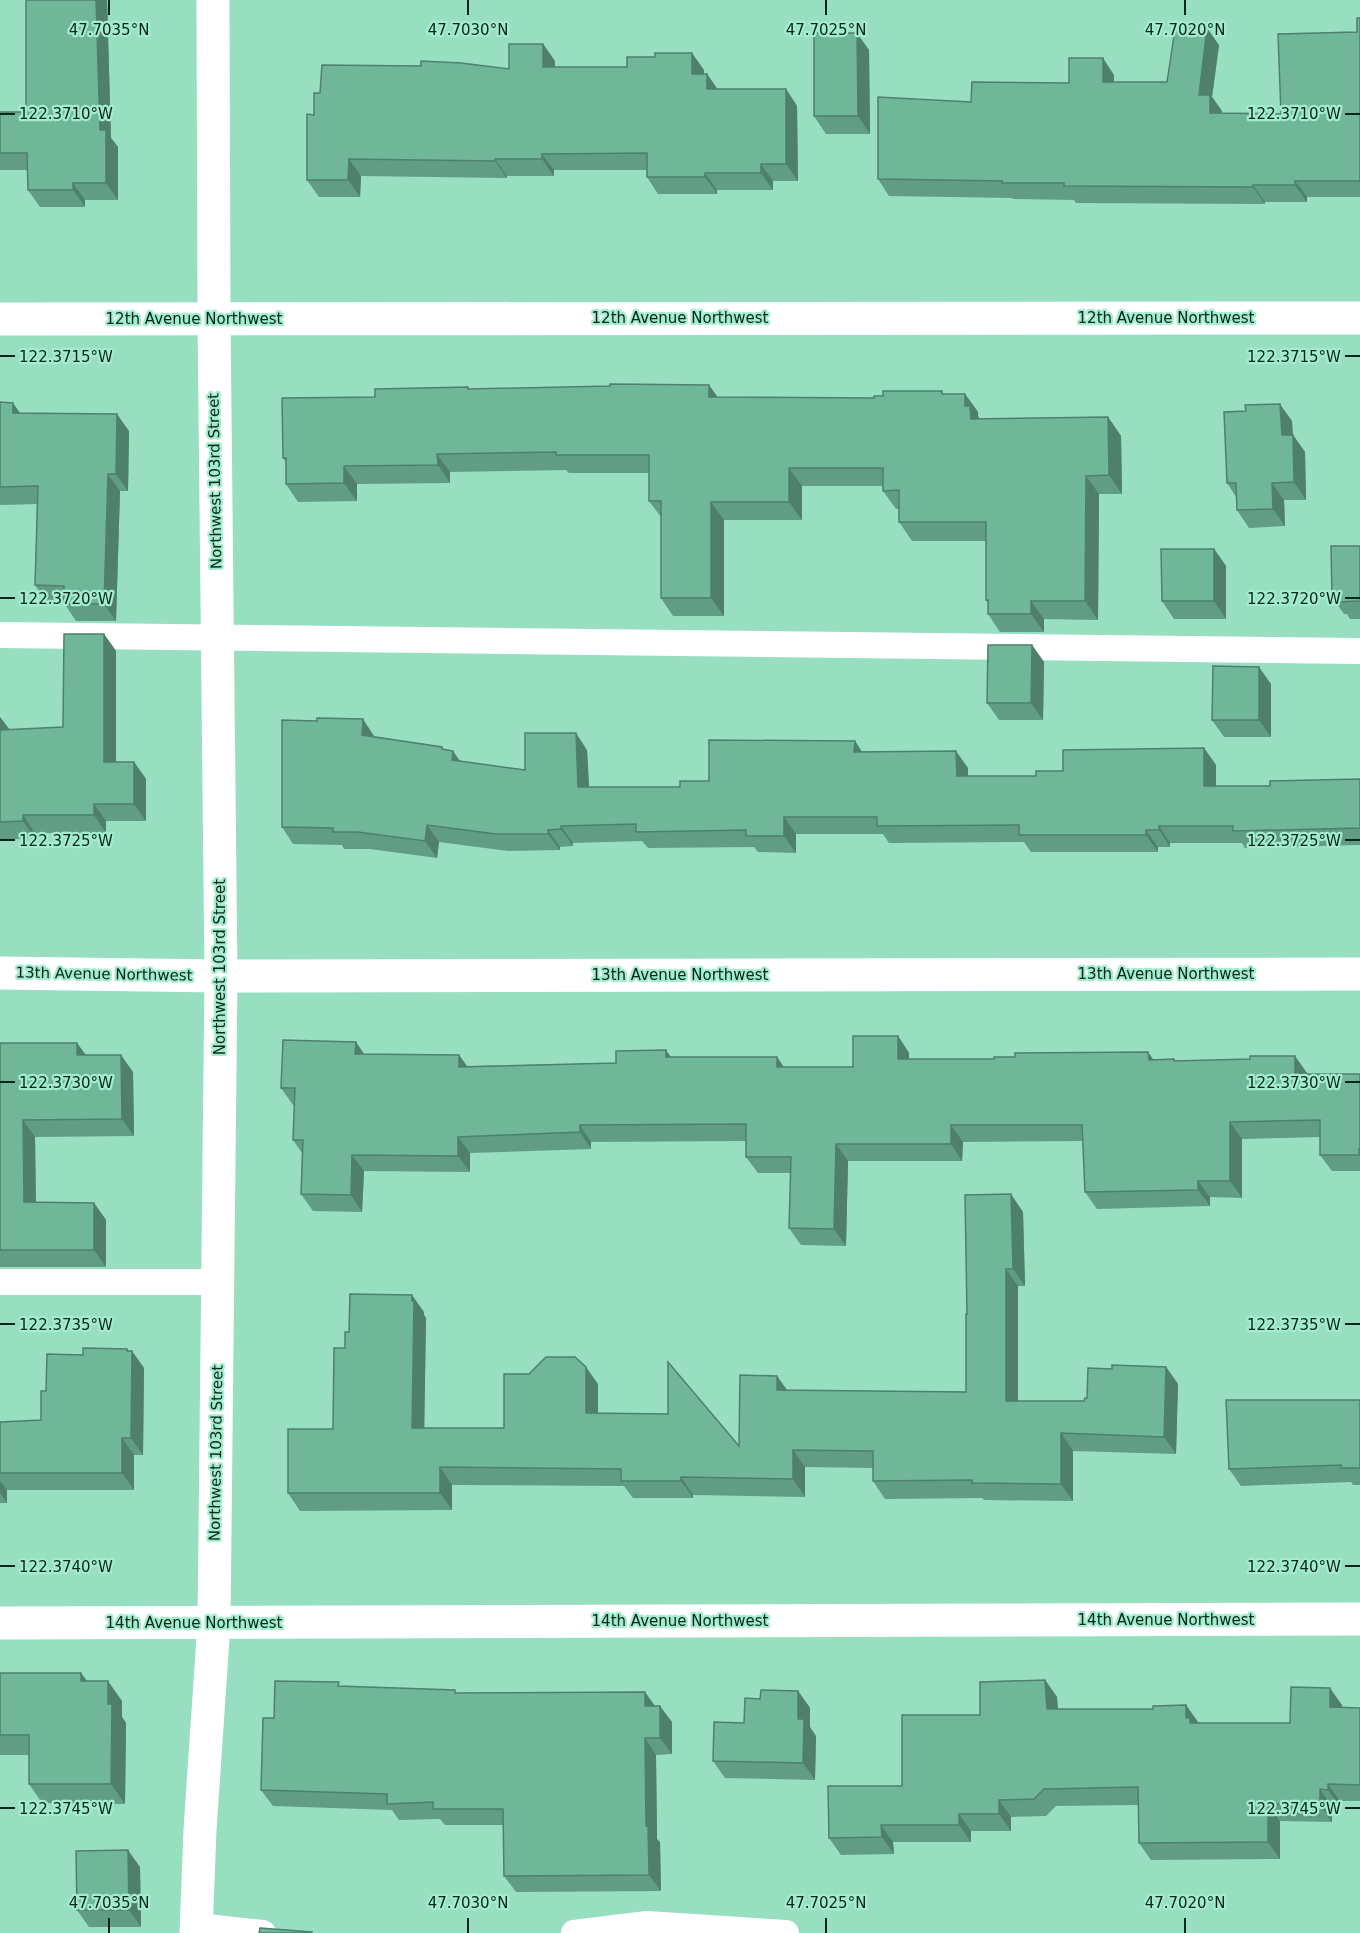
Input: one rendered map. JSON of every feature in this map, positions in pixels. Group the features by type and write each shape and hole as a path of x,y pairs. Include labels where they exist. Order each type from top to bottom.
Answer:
{"street":[{"name":"Northwest 103rd Street","path":"197,1930 200,1830 214,1623 221,976 213,0"},
{"name":"12th Avenue Northwest","path":"0,319 1360,318"},
{"name":"13th Avenue Northwest","path":"0,973 221,976 1360,974"},
{"name":"14th Avenue Northwest","path":"0,1623 1360,1619"}],"lane":[{"path":"0,635 1360,651"},
{"path":"0,1282 218,1282"},
{"path":"574,1933 647,1924 786,1933"},
{"path":"197,1930 263,1933"}],"building":[{"path":"26,0 96,0 100,130 106,130 106,183 73,183 73,190 28,190 27,153 0,153 0,112 26,112"},
{"path":"1357,18 1360,18 1360,181 1295,181 1295,185 1253,185 1253,187 1064,186 1064,183 878,179 878,97 971,102 972,82 1069,83 1069,58 1103,58 1103,82 1167,82 1176,23 1207,28 1199,95 1210,95 1210,113 1281,114 1278,34 1357,32"},
{"path":"814,33 857,33 858,116 814,116"},
{"path":"509,44 543,44 543,67 627,67 627,57 655,57 655,53 692,53 692,74 707,74 707,89 786,89 786,164 761,164 761,173 705,173 705,177 647,177 647,153 542,154 542,159 495,159 495,161 349,159 348,180 307,180 307,114 314,115 314,93 320,93 322,65 421,66 421,61 509,69"},
{"path":"610,384 709,385 709,397 874,398 874,396 883,396 883,391 942,391 942,394 965,394 965,406 970,406 971,419 1108,417 1109,475 1086,476 1085,601 1031,601 1031,614 988,614 986,522 899,522 899,490 883,491 883,468 789,468 789,502 711,502 711,598 661,598 661,501 649,501 649,455 556,455 556,452 437,454 438,465 344,466 344,483 286,484 282,398 375,397 375,389 610,386"},
{"path":"0,402 13,403 13,413 117,414 116,474 108,474 104,604 64,604 64,586 35,585 38,486 0,487"},
{"path":"1280,404 1282,435 1293,435 1294,482 1272,483 1273,509 1237,510 1236,483 1227,483 1224,412 1246,411 1245,405"},
{"path":"1331,546 1360,546 1360,601 1338,602 1338,597 1332,597"},
{"path":"1161,549 1214,549 1214,601 1162,601"},
{"path":"64,634 104,634 104,762 134,762 134,804 94,804 94,815 23,815 23,821 0,822 0,730 63,727"},
{"path":"988,645 1032,645 1031,703 987,703"},
{"path":"1213,666 1259,667 1259,720 1212,720"},
{"path":"317,718 363,719 362,735 442,747 442,749 453,751 452,760 525,770 525,733 576,733 578,787 680,787 680,781 709,781 709,740 855,741 854,752 956,751 957,776 1036,776 1036,771 1063,771 1063,750 1204,748 1204,786 1270,786 1270,781 1360,779 1360,828 1233,831 1233,826 1159,826 1159,830 1146,830 1146,835 1019,835 1019,825 877,826 877,817 784,817 784,836 746,836 746,830 636,832 636,824 561,826 561,829 548,830 548,834 496,834 427,825 425,841 358,832 333,832 333,828 282,827 282,720 317,721"},
{"path":"853,1036 898,1036 898,1059 994,1059 994,1057 1015,1057 1015,1053 1148,1052 1149,1060 1174,1059 1174,1061 1250,1059 1250,1056 1295,1056 1295,1074 1360,1074 1359,1155 1320,1155 1320,1120 1230,1122 1230,1181 1198,1181 1198,1190 1085,1192 1082,1125 951,1125 951,1144 836,1144 834,1229 789,1228 791,1157 746,1157 746,1124 580,1125 580,1132 458,1137 458,1156 352,1155 351,1195 301,1194 303,1140 293,1140 295,1088 281,1088 283,1040 356,1042 355,1054 459,1055 459,1067 616,1063 616,1051 666,1050 666,1057 777,1057 777,1067 853,1067"},
{"path":"0,1043 77,1043 77,1055 121,1055 122,1119 23,1120 24,1202 94,1203 94,1250 0,1250"},
{"path":"1011,1194 1013,1269 1006,1269 1006,1401 1084,1401 1087,1398 1088,1368 1112,1369 1112,1365 1166,1367 1164,1437 1061,1433 1061,1484 972,1483 972,1480 873,1481 873,1451 793,1450 793,1479 681,1477 681,1481 621,1481 621,1469 440,1467 440,1493 288,1493 288,1429 333,1429 334,1348 345,1348 345,1332 349,1332 350,1294 412,1295 412,1301 414,1301 412,1428 504,1428 504,1374 529,1374 546,1357 575,1357 586,1367 586,1413 668,1414 668,1362 739,1446 740,1375 777,1376 777,1390 966,1392 965,1195"},
{"path":"83,1348 132,1351 131,1438 122,1438 122,1473 0,1473 0,1422 41,1420 41,1391 46,1391 47,1354 83,1355"},
{"path":"1226,1400 1360,1400 1360,1468 1341,1468 1341,1465 1229,1469"},
{"path":"0,1673 81,1673 81,1681 108,1681 108,1704 112,1704 111,1784 29,1784 29,1735 0,1735"},
{"path":"1045,1680 1047,1709 1153,1709 1153,1706 1186,1705 1186,1718 1190,1718 1190,1723 1290,1723 1291,1687 1330,1688 1330,1707 1360,1708 1360,1785 1328,1784 1328,1790 1320,1789 1320,1805 1268,1804 1268,1842 1139,1843 1138,1787 1044,1789 1034,1799 999,1800 999,1814 959,1814 959,1825 881,1825 882,1837 829,1838 828,1786 902,1786 902,1715 980,1715 980,1682"},
{"path":"275,1681 339,1682 338,1686 455,1690 455,1693 645,1692 645,1706 660,1706 660,1738 645,1738 649,1875 504,1876 503,1809 433,1809 433,1802 387,1804 387,1794 261,1790 263,1718 274,1718"},
{"path":"761,1690 798,1691 798,1719 804,1719 803,1763 713,1761 714,1722 744,1723 745,1698 760,1699"},
{"path":"128,1850 129,1910 77,1910 76,1851"},
{"path":"260,1928 312,1932 312,1933 259,1933"}]}
